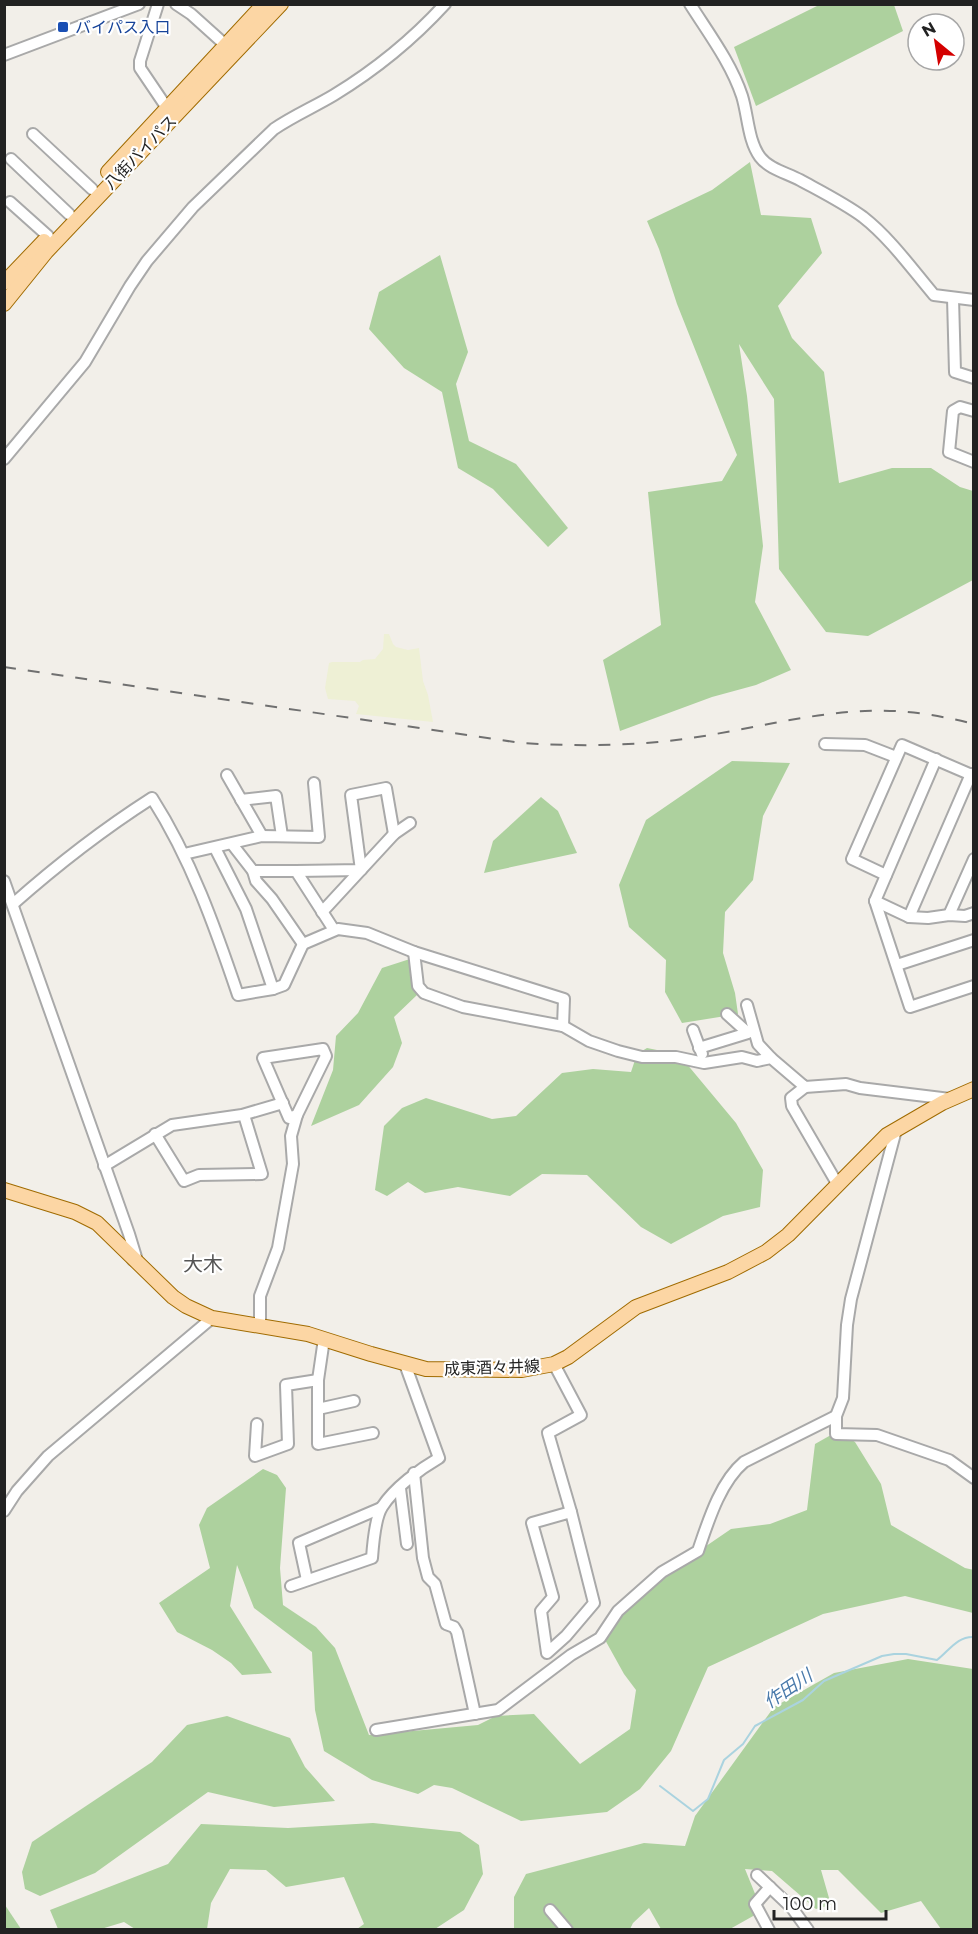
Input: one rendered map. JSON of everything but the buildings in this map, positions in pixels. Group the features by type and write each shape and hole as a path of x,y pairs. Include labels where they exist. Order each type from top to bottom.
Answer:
{"main road":[{"name":"八街バイパス","path":"4,304 46,252 230,49 264,4"},
{"name":"八街バイパス","path":"4,283 167,108 280,4"},
{"name":"成東酒々井線","path":"4,1190 87,1217 108,1232 133,1260 173,1297 212,1318 308,1334 426,1369 537,1368 554,1364 568,1357 636,1307 728,1272 766,1252 788,1235 887,1135 950,1099 974,1089"}],"street":[{"path":"4,56 139,4"},
{"path":"158,4 140,61 140,68 167,108"},
{"path":"4,459 85,362 147,261 193,207 274,129 332,96 382,61 423,29 445,4"},
{"path":"690,4 734,76 742,97 754,145 761,159 862,216 882,234 934,295 974,300"},
{"path":"178,5 230,49"},
{"path":"33,134 92,189"},
{"path":"11,159 69,214"},
{"path":"10,202 48,236"},
{"path":"953,298 955,372 974,378"},
{"path":"974,411 960,407 953,411 949,452 974,462"},
{"path":"825,744 865,745 896,757"},
{"path":"886,875 852,859 902,745 972,775 909,917"},
{"path":"936,759 875,901 910,1007 974,986"},
{"path":"226,775 262,836"},
{"path":"184,854 262,836 319,837 314,783"},
{"path":"361,870 351,795 386,788 394,834"},
{"path":"241,800 276,796 282,836"},
{"path":"13,904 61,861 152,798 184,854 216,931 237,995 284,985 303,944 338,929 367,933 414,952 564,999 563,1026"},
{"path":"322,912 394,834 410,823"},
{"path":"232,844 254,871 256,881 272,899 303,944"},
{"path":"215,848 246,909 273,989"},
{"path":"949,915 974,859"},
{"path":"254,871 361,870"},
{"path":"296,871 334,930"},
{"path":"4,881 136,1257 133,1260"},
{"path":"875,901 909,917 965,916 974,913"},
{"path":"4,916 18,918"},
{"path":"897,965 974,940"},
{"path":"414,952 418,986 424,993 463,1007 563,1026 589,1041 642,1057 676,1057 704,1063 742,1057 757,1061 771,1058"},
{"path":"747,1005 758,1044 805,1087"},
{"path":"699,1048 748,1033 726,1014"},
{"path":"693,1030 704,1063"},
{"path":"260,1326 260,1296 278,1248 293,1164 291,1136 297,1115 326,1056 323,1049 263,1058 289,1118 297,1115"},
{"path":"838,1185 792,1106 791,1098 805,1087 846,1084 860,1088 950,1099"},
{"path":"104,1166 172,1125 244,1115 282,1103"},
{"path":"155,1134 184,1181 199,1175 262,1174 244,1115"},
{"path":"896,1130 850,1299 843,1398 836,1416 836,1434 877,1435 949,1460 974,1478"},
{"path":"4,1511 17,1491 48,1456 212,1318"},
{"path":"324,1339 318,1380 318,1444 373,1433"},
{"path":"307,1580 299,1543 381,1508 414,1473 439,1458 405,1364"},
{"path":"554,1364 581,1415 548,1433 571,1512 594,1603 566,1636 547,1653 541,1611 553,1597 532,1523 571,1512"},
{"path":"257,1424 255,1456 288,1444 286,1385 318,1380"},
{"path":"318,1409 354,1401"},
{"path":"376,1730 498,1710 571,1655 600,1638 618,1611 662,1572 698,1551 712,1510 736,1468 836,1416"},
{"path":"414,1473 423,1558 428,1577 435,1584 446,1624 454,1627 457,1632 475,1714"},
{"path":"400,1488 407,1544"},
{"path":"291,1586 372,1558 373,1540 381,1508"},
{"path":"757,1875 792,1908 808,1929"},
{"path":"769,1929 755,1904 770,1887"},
{"path":"550,1910 567,1929"}],"green space":[{"path":"819,5 894,5 903,31 756,106 734,47"},
{"path":"750,162 761,215 811,218 822,253 778,306 792,338 824,372 839,483 892,468 931,468 960,487 973,491 973,580 868,636 826,632 779,569 774,399 739,344 747,396 763,546 755,602 791,670 756,685 712,697 620,731 603,660 661,625 648,492 722,481 737,455 647,221 712,190"},
{"path":"440,255 468,352 456,384 469,441 516,464 568,528 548,547 493,489 458,468 442,392 404,368 369,329 379,292"},
{"path":"384,634 389,634 396,647 408,650 419,648 423,681 433,722 356,714 359,706 355,701 328,699 325,688 329,663 375,659 383,649"},
{"path":"732,761 790,763 763,816 753,880 725,912 723,953 735,993 738,1014 682,1023 665,992 666,960 629,927 619,885 646,820"},
{"path":"541,797 558,811 577,853 484,873 493,841"},
{"path":"413,958 417,995 394,1017 402,1043 393,1067 359,1105 311,1126 333,1070 336,1036 358,1013 382,968"},
{"path":"647,1048 681,1057 736,1123 763,1170 760,1207 723,1216 671,1244 641,1227 587,1175 542,1174 510,1196 458,1187 425,1193 408,1182 387,1196 375,1190 384,1126 402,1108 426,1098 492,1119 516,1116 562,1073 593,1069 631,1072 637,1054"},
{"path":"838,1431 855,1442 881,1484 891,1525 965,1568 974,1570 973,1613 905,1596 823,1614 708,1667 671,1751 640,1789 607,1812 521,1821 452,1788 434,1785 418,1794 372,1780 324,1751 315,1710 312,1652 254,1608 237,1565 230,1606 272,1673 242,1675 231,1663 212,1650 177,1632 159,1603 210,1568 199,1525 207,1508 263,1469 277,1475 286,1488 280,1568 283,1605 316,1627 335,1648 369,1735 478,1725 496,1716 534,1714 580,1764 630,1729 636,1690 624,1674 604,1638 617,1607 731,1529 770,1524 807,1510 815,1444"},
{"path":"908,1659 973,1669 973,1929 941,1929 921,1901 881,1913 838,1870 821,1870 831,1905 816,1909 772,1871 745,1869 762,1911 730,1929 661,1929 649,1908 633,1923 630,1929 514,1930 514,1897 526,1874 644,1843 685,1846 695,1816 774,1707 834,1673"},
{"path":"227,1716 290,1738 305,1767 335,1801 274,1807 208,1792 95,1873 40,1896 25,1889 22,1872 32,1842 152,1762 187,1725"},
{"path":"373,1823 460,1832 479,1845 483,1874 464,1910 435,1929 357,1929 364,1924 344,1877 286,1887 266,1870 230,1869 211,1903 207,1929 135,1929 124,1922 101,1929 58,1929 50,1910 168,1864 201,1824 288,1828"},
{"path":"5,1905 21,1929 5,1929"}],"waterway":[{"name":"作田川","path":"660,1786 693,1811 708,1799 724,1760 743,1744 755,1726 803,1700 824,1681 882,1656 906,1654 937,1660 958,1641 974,1637"}],"railway":[{"path":"4,667 521,743 555,745 658,742 813,716 865,711 920,713 974,724"}],"place":[{"name":"バイパス入口","path":"63,27"}],"district":[{"name":"大木","path":"203,1264"}]}
